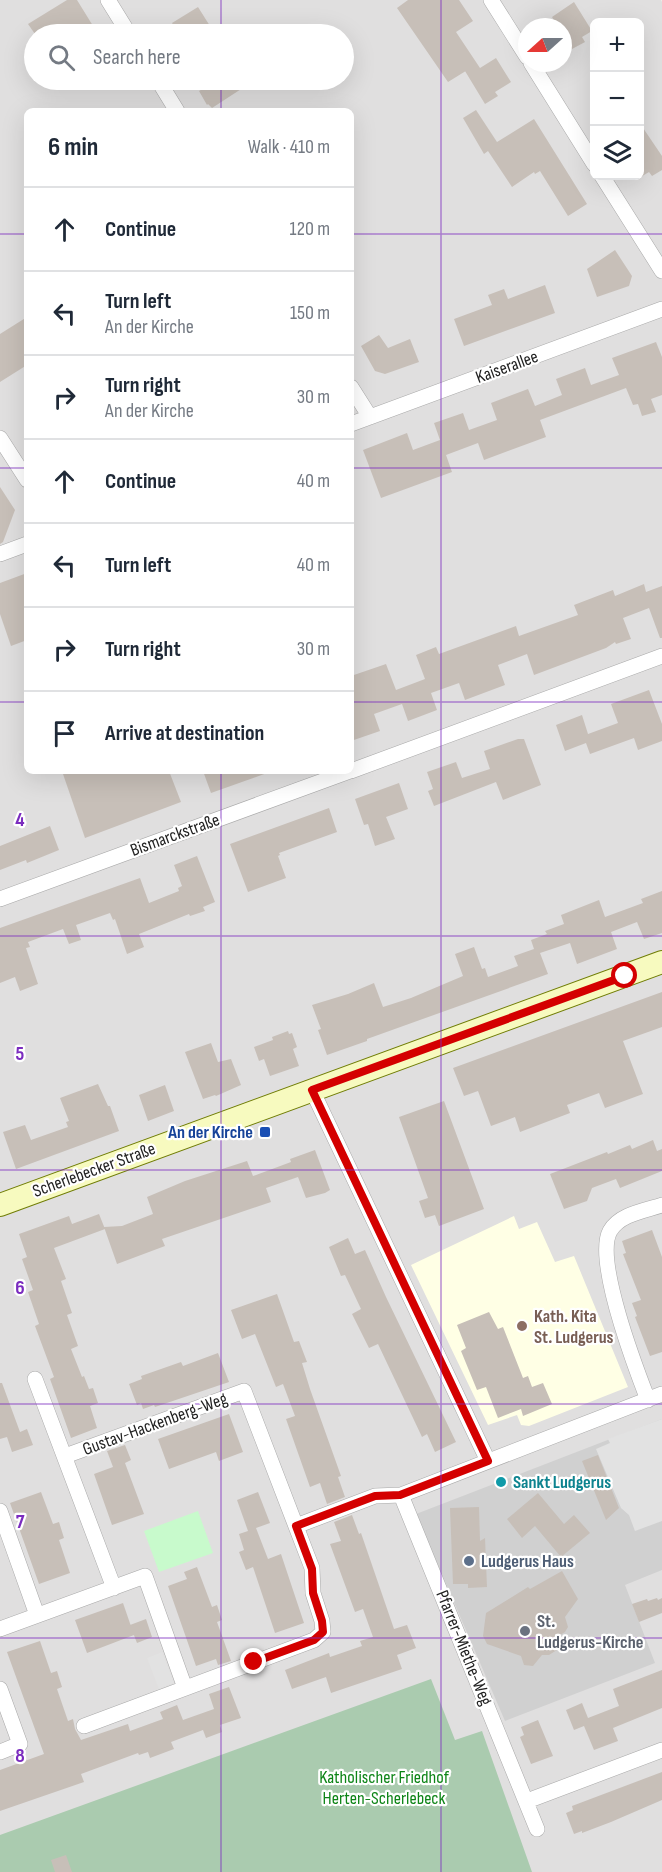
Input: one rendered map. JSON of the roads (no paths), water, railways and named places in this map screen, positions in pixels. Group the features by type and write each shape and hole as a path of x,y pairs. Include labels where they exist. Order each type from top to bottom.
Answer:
{"street":[{"path":"108,0 123,24"},
{"path":"491,0 518,43"},
{"path":"537,72 590,158"},
{"path":"164,90 175,108"},
{"path":"605,180 662,271"},
{"name":"Kaiserallee","path":"354,423 662,309"},
{"path":"354,392 370,417"},
{"path":"0,438 24,475"},
{"path":"0,554 24,545"},
{"name":"Bismarckstraße","path":"354,770 662,656"},
{"name":"Bismarckstraße","path":"0,899 342,774"},
{"name":"Scherlebecker Straße","path":"0,1205 662,962"},
{"path":"312,1090 488,1461"},
{"path":"296,1526 375,1496 400,1495 655,1397 621,1327 606,1253 610,1232 623,1218 662,1205"},
{"path":"35,1379 114,1588"},
{"name":"Gustav-Hackenberg-Weg","path":"65,1456 244,1391 312,1569 313,1593 323,1632 314,1640 185,1688"},
{"name":"Pfarrer-Miethe-Weg","path":"400,1495 537,1828"},
{"path":"0,1511 37,1615"},
{"path":"0,1629 144,1576 185,1688 84,1726"},
{"path":"0,1689 20,1744 0,1752"},
{"path":"527,1801 662,1750"}],"place":[{"name":"An der Kirche","path":"265,1132"},
{"name":"Kath. Kita St. Ludgerus","path":"522,1326"},
{"name":"Sankt Ludgerus","path":"501,1482"},
{"name":"Ludgerus Haus","path":"469,1561"},
{"name":"St. Ludgerus-Kirche","path":"525,1631"}],"park label":[{"name":"Katholischer Friedhof Herten-Scherlebeck","path":"384,1787"}]}
